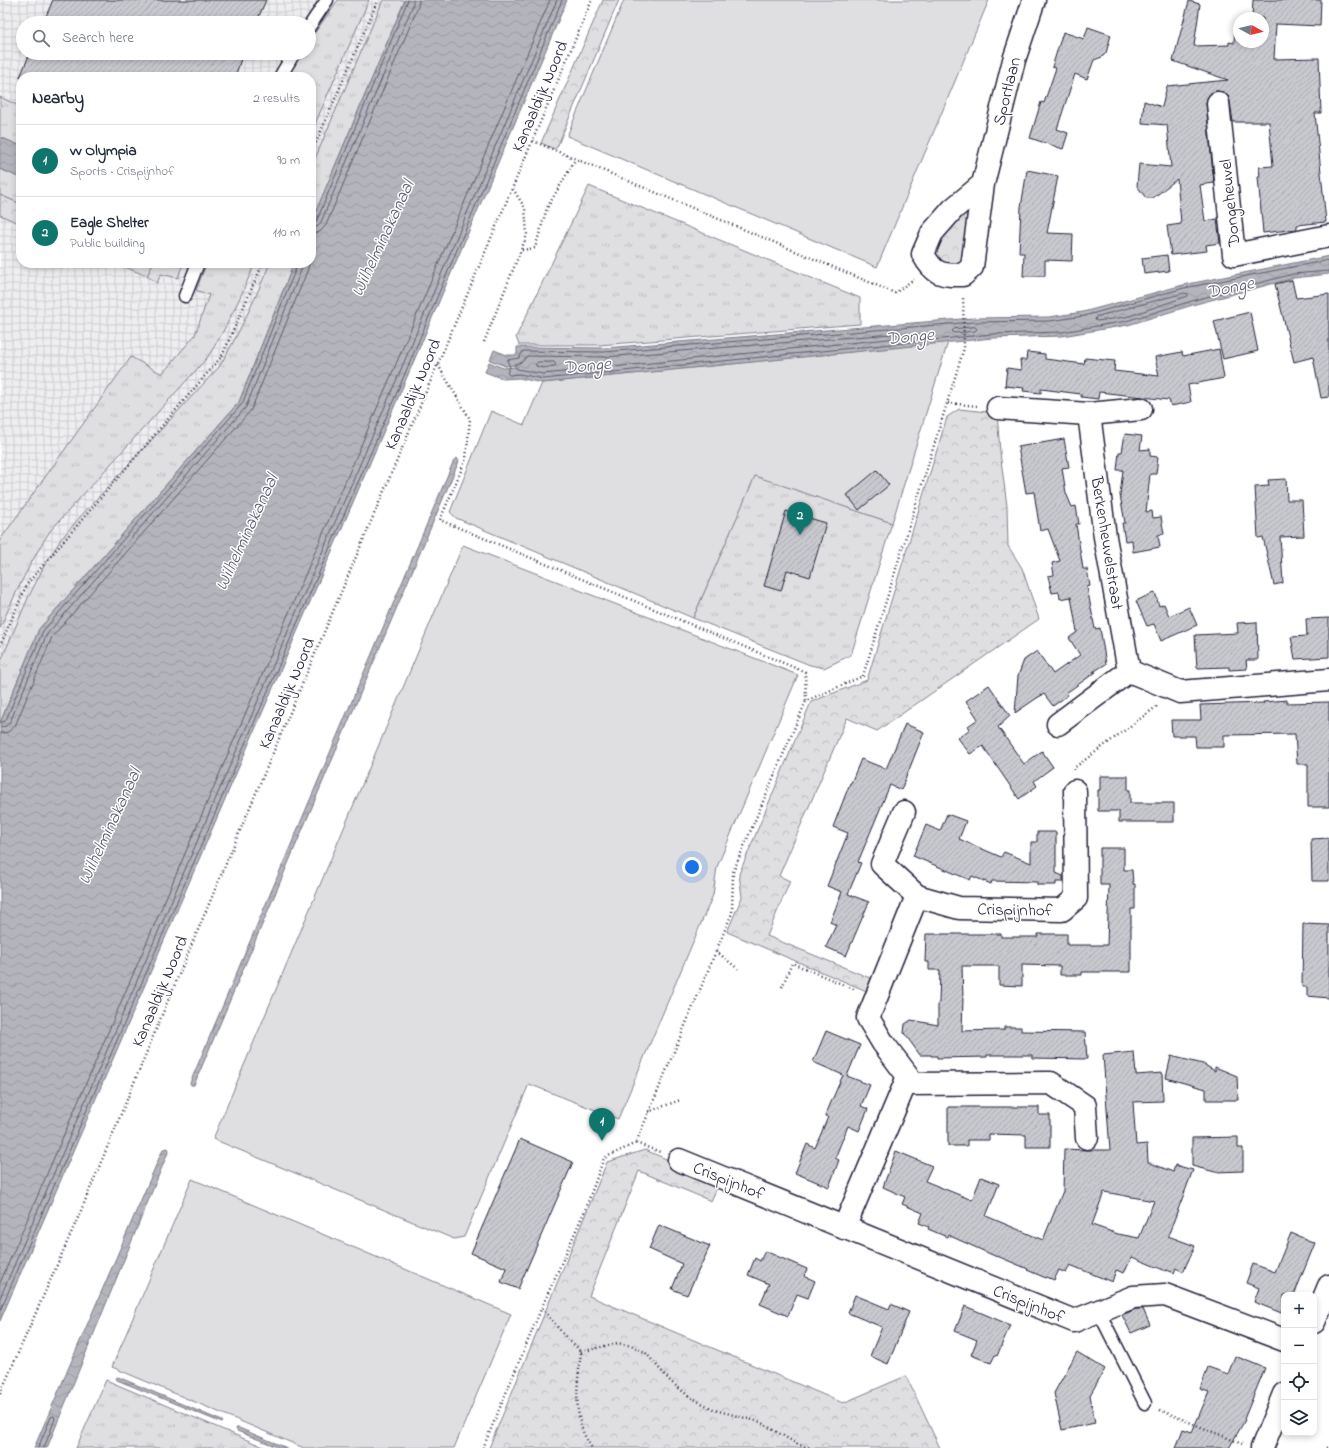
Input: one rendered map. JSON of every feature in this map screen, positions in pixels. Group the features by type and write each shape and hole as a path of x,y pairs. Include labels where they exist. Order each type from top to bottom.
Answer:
{"street":[{"name":"Sportlaan","path":"930,267 945,275 963,275 972,268 983,184 1014,60 1034,0"},
{"name":"Dongeheuvel","path":"1218,103 1234,255 1329,236"},
{"path":"930,267 923,254 932,233 953,209 983,184"},
{"path":"998,408 1089,414 1141,409"},
{"name":"Berkenheuvelstraat","path":"1089,414 1105,537 1129,671"},
{"path":"1058,724 1129,671 1180,692 1329,680"},
{"name":"Crispijnhof","path":"904,812 882,864 917,896 959,908 1062,910 1076,898 1074,791"},
{"path":"844,1228 908,1076 882,1043 868,1018 917,896"},
{"path":"905,1084 1051,1083 1085,1106 1087,1138"},
{"name":"Crispijnhof","path":"679,1160 1074,1321 1133,1297 1165,1294 1281,1339"},
{"path":"1317,1315 1329,1286"},
{"path":"1253,1446 1281,1399"}],"lane":[{"path":"316,16 327,0"},
{"path":"283,72 290,60"},
{"path":"185,296 196,268"},
{"path":"1099,1312 1145,1403"}],"path":[{"path":"316,143 378,0"},
{"name":"Kanaaldijk Noord","path":"0,1394 80,1213 173,988 592,0"},
{"path":"533,141 575,160 894,293 930,267"},
{"path":"521,250 535,248 547,208 575,160"},
{"path":"484,342 527,235 525,208 513,188"},
{"path":"0,646 27,584 222,356 261,268"},
{"path":"806,701 863,676 964,348 964,310"},
{"path":"438,365 470,419 466,459 440,520 805,672 806,701 733,872 732,913 636,1142 604,1158 585,1210 542,1307 483,1448"},
{"path":"948,404 998,408"},
{"path":"1074,791 1074,768 1156,707 1159,684"},
{"path":"716,951 738,969"},
{"path":"782,987 792,963 876,999"},
{"path":"648,1112 680,1100"},
{"path":"636,1142 679,1160"},
{"path":"542,1307 568,1340 581,1352 577,1395 579,1413 582,1430 592,1448"},
{"path":"581,1352 617,1343 632,1346 645,1352 671,1382 690,1397 715,1410 760,1422 799,1445 811,1448"},
{"path":"1145,1403 1253,1446"}],"shaded area":[{"path":"0,0 395,0 316,186 316,72 16,72 16,268 281,268 236,374 83,544 0,682"}],"green space":[{"path":"338,0 369,0 316,122 316,72 290,72 296,60 316,60 316,31"},
{"path":"383,0 405,0 316,211 316,156"},
{"path":"603,0 619,0 557,147 554,149 541,143"},
{"path":"624,0 989,0 877,267 567,136"},
{"path":"0,97 16,105 16,144 0,137"},
{"path":"0,169 16,176 16,202 0,195"},
{"path":"589,186 860,298 860,324 600,345 519,345 516,337"},
{"path":"0,195 16,202 16,222 0,215"},
{"path":"974,200 963,260 954,266 936,263 934,247"},
{"path":"127,268 151,268 147,276"},
{"path":"151,268 181,268 178,278 161,274 157,283 147,276"},
{"path":"205,268 253,268 239,300 207,358 50,531 23,578 0,628 0,540 131,357 162,374 195,335 209,295 196,290"},
{"path":"268,268 292,268 239,402 39,629 0,723 0,663 28,598 43,568 61,539 80,517 219,367 259,290"},
{"path":"948,342 892,523 755,476 693,618 456,518 450,512 491,411 524,425 542,383"},
{"path":"959,409 997,413 1007,506 1008,546 1022,568 1039,619 877,731 847,718 779,876 790,881 767,936 875,980 869,992 727,932 742,897 739,874 811,702 867,680 947,417"},
{"path":"755,475 892,523 851,655 824,668 810,665 693,618"},
{"path":"463,545 798,675 717,867 713,895 618,1119 529,1084 464,1237 454,1239 213,1139"},
{"path":"645,1150 714,1181 717,1188 711,1201 639,1171 589,1296 843,1403 906,1376 940,1448 489,1448 607,1162"},
{"path":"192,1179 511,1314 454,1448 304,1448 112,1367"},
{"path":"106,1380 266,1448 76,1448"}],"water":[{"name":"Wilhelminakanaal","path":"405,0 567,0 407,377 0,1321 0,723 39,629 239,402 292,268 316,268 316,211"},
{"path":"0,137 16,144 16,176 0,169"},
{"name":"Donge","path":"1329,256 1329,274 1294,278 1196,304 1128,325 1062,336 993,338 542,383 519,378 503,379 485,372 489,362 503,368 518,367 517,365 505,366 490,360 494,350 507,355 517,355 517,347 604,348 974,318 1049,317 1083,312 1183,285"},
{"path":"457,458 459,461 194,1085 191,1085 190,1083 454,460"},
{"path":"168,1148 169,1150 47,1448 34,1448 163,1149"},
{"path":"118,1377 223,1422 222,1423 117,1380 116,1378"},
{"path":"236,1428 287,1448 280,1448 237,1431"}],"building":[{"path":"53,0 266,0 259,16 46,16"},
{"path":"1253,0 1321,0 1320,26 1276,24 1274,59 1319,58 1321,113 1315,113 1326,222 1297,225 1297,229 1263,233 1258,177 1260,177 1259,167 1273,166 1269,122 1233,122 1228,96 1223,92 1216,91 1211,93 1207,98 1206,104 1214,183 1200,185 1205,221 1217,219 1220,243 1206,245 1207,251 1171,255 1167,226 1181,224 1177,179 1153,198 1146,198 1137,186 1139,164 1171,167 1167,125 1142,123 1144,101 1162,107 1167,86 1228,80 1173,61 1189,1 1200,4 1194,46 1229,45 1229,42 1233,43 1233,48 1269,48 1269,12 1252,12"},
{"path":"1088,27 1111,35 1106,53 1102,57 1094,60 1087,79 1075,74 1057,129 1068,133 1063,149 1030,138 1041,102 1044,103 1056,68 1052,67 1063,32 1084,39"},
{"path":"27,60 241,60 237,72 22,72"},
{"path":"1027,170 1058,176 1047,233 1073,234 1072,261 1045,260 1045,276 1023,276 1024,253 1019,253 1021,207"},
{"path":"1167,255 1169,271 1144,274 1142,258"},
{"path":"1292,280 1296,298 1329,294 1329,397 1321,398 1313,357 1294,362 1275,284"},
{"path":"1250,312 1258,351 1223,359 1214,321"},
{"path":"1219,349 1224,378 1188,385 1191,402 1171,406 1169,400 1099,392 1098,399 1081,397 1081,394 1041,389 1041,393 1023,391 1024,388 1005,386 1007,368 1021,370 1020,360 1026,360 1027,352 1045,354 1045,359 1084,364 1085,358 1115,361 1114,371 1159,376 1155,357 1182,352 1183,356"},
{"path":"1125,434 1142,436 1140,450 1150,449 1150,456 1158,457 1156,474 1150,474 1146,512 1152,511 1153,518 1161,517 1164,534 1158,535 1160,547 1133,552 1132,540 1125,541 1122,523 1125,523 1120,495 1123,470 1117,470 1119,452 1122,452"},
{"path":"1064,439 1069,467 1062,468 1066,493 1072,507 1076,506 1079,524 1076,524 1083,569 1087,569 1090,586 1087,587 1095,629 1100,628 1106,664 1066,693 1068,695 1053,706 1044,694 1015,713 1018,676 1024,660 1037,651 1053,674 1080,655 1069,638 1077,632 1071,597 1060,599 1059,592 1052,593 1048,576 1054,575 1052,563 1060,561 1048,529 1040,531 1034,492 1026,493 1018,447"},
{"path":"877,470 889,485 859,510 847,495"},
{"path":"1286,479 1287,500 1302,500 1304,536 1280,537 1283,583 1274,585 1263,537 1258,538 1255,487 1269,486 1268,480"},
{"path":"786,511 826,523 810,577 787,570 781,591 764,586"},
{"path":"1155,592 1159,606 1164,604 1169,616 1189,607 1197,625 1161,641 1154,624 1147,626 1136,601"},
{"path":"1329,618 1329,657 1295,659 1291,637 1307,636 1306,619"},
{"path":"1257,622 1258,660 1246,660 1247,669 1229,670 1229,667 1197,668 1195,635 1238,633 1237,623"},
{"path":"989,685 1010,716 998,727 1024,764 1042,751 1053,767 1034,781 1037,786 1019,799 983,746 970,754 958,738 970,729 968,726 978,719 966,701"},
{"path":"1287,700 1287,703 1329,702 1329,807 1308,807 1308,764 1297,764 1295,734 1224,735 1224,747 1196,747 1195,736 1172,736 1171,720 1201,720 1200,705 1264,703 1263,702"},
{"path":"905,724 924,732 901,790 890,785 858,862 861,863 848,894 869,902 846,956 826,947 836,925 830,922 842,892 827,886 848,833 833,827 861,759 886,769"},
{"path":"1100,776 1128,776 1130,803 1174,803 1174,822 1119,822 1119,811 1098,811"},
{"path":"947,814 966,821 959,839 1001,857 1004,852 1031,863 1031,842 1037,842 1037,832 1056,832 1056,873 1063,876 1063,882 1056,882 1056,885 1037,885 1037,882 992,881 991,884 972,876 970,880 913,856 926,825 940,831"},
{"path":"1329,838 1329,881 1312,881 1311,839"},
{"path":"1100,848 1124,848 1124,870 1132,870 1133,884 1135,884 1135,909 1131,909 1131,972 1082,972 1082,975 1060,975 1060,966 1022,965 1022,986 999,985 999,966 962,966 962,1031 1004,1030 1004,1027 1021,1027 1021,1031 1085,1032 1087,1059 1032,1058 1032,1055 987,1055 987,1057 937,1058 937,1056 920,1055 904,1033 905,1024 911,1020 938,1025 940,970 929,970 929,962 925,962 926,934 1001,934 1001,937 1038,937 1038,934 1067,934 1067,945 1107,945 1109,885 1100,885"},
{"path":"1303,924 1329,925 1329,998 1307,996 1307,987 1302,987"},
{"path":"826,1031 860,1045 847,1076 870,1085 861,1106 868,1109 859,1131 848,1126 835,1158 839,1160 829,1187 795,1173 807,1144 815,1148 828,1117 825,1116 843,1075 813,1062"},
{"path":"1134,1052 1136,1075 1162,1073 1163,1101 1133,1102 1136,1145 1147,1144 1148,1162 1173,1172 1175,1165 1193,1170 1168,1236 1195,1246 1183,1272 1176,1268 1174,1273 1167,1270 1166,1271 1132,1257 1124,1273 1116,1270 1112,1282 1070,1265 1066,1273 1059,1270 1054,1280 1047,1277 1046,1278 948,1235 947,1237 928,1229 929,1227 919,1223 923,1213 902,1204 905,1197 883,1187 896,1151 932,1166 925,1181 972,1200 981,1177 999,1184 986,1216 1043,1240 1063,1191 1064,1149 1110,1150 1103,1055","holes":["1104,1192 1154,1201 1139,1238 1118,1234 1092,1225"]},
{"path":"1171,1056 1203,1064 1215,1071 1215,1067 1237,1076 1238,1100 1206,1100 1206,1089 1166,1078"},
{"path":"948,1107 1039,1107 1039,1115 1050,1115 1050,1147 1026,1147 1026,1135 989,1134 989,1140 967,1140 967,1146 948,1146"},
{"path":"1238,1137 1238,1148 1243,1148 1243,1171 1215,1172 1192,1166 1192,1138"},
{"path":"520,1139 573,1162 518,1289 501,1282 506,1268 471,1253"},
{"path":"659,1225 710,1246 687,1295 672,1289 682,1264 649,1249"},
{"path":"1291,1233 1315,1243 1295,1292 1281,1292 1281,1313 1254,1302 1259,1288 1246,1283 1253,1264 1275,1272"},
{"path":"765,1251 807,1269 804,1276 815,1281 808,1298 797,1294 788,1316 760,1304 769,1284 748,1275 755,1258 760,1261"},
{"path":"855,1295 889,1309 891,1304 909,1312 888,1364 870,1356 882,1327 848,1313"},
{"path":"965,1306 1010,1325 997,1356 995,1355 991,1363 971,1355 977,1340 955,1331"},
{"path":"1136,1309 1143,1309 1150,1325 1131,1333 1122,1315"},
{"path":"1077,1352 1105,1369 1090,1395 1095,1423 1062,1430 1054,1393"},
{"path":"1235,1356 1265,1368 1244,1419 1245,1420 1229,1448 1176,1448 1183,1429 1192,1432 1209,1392 1200,1389 1208,1367 1228,1374"}],"place":[{"name":"Eagle Shelter","path":"800,535"},
{"name":"vv Olympia","path":"602,1141"}]}
